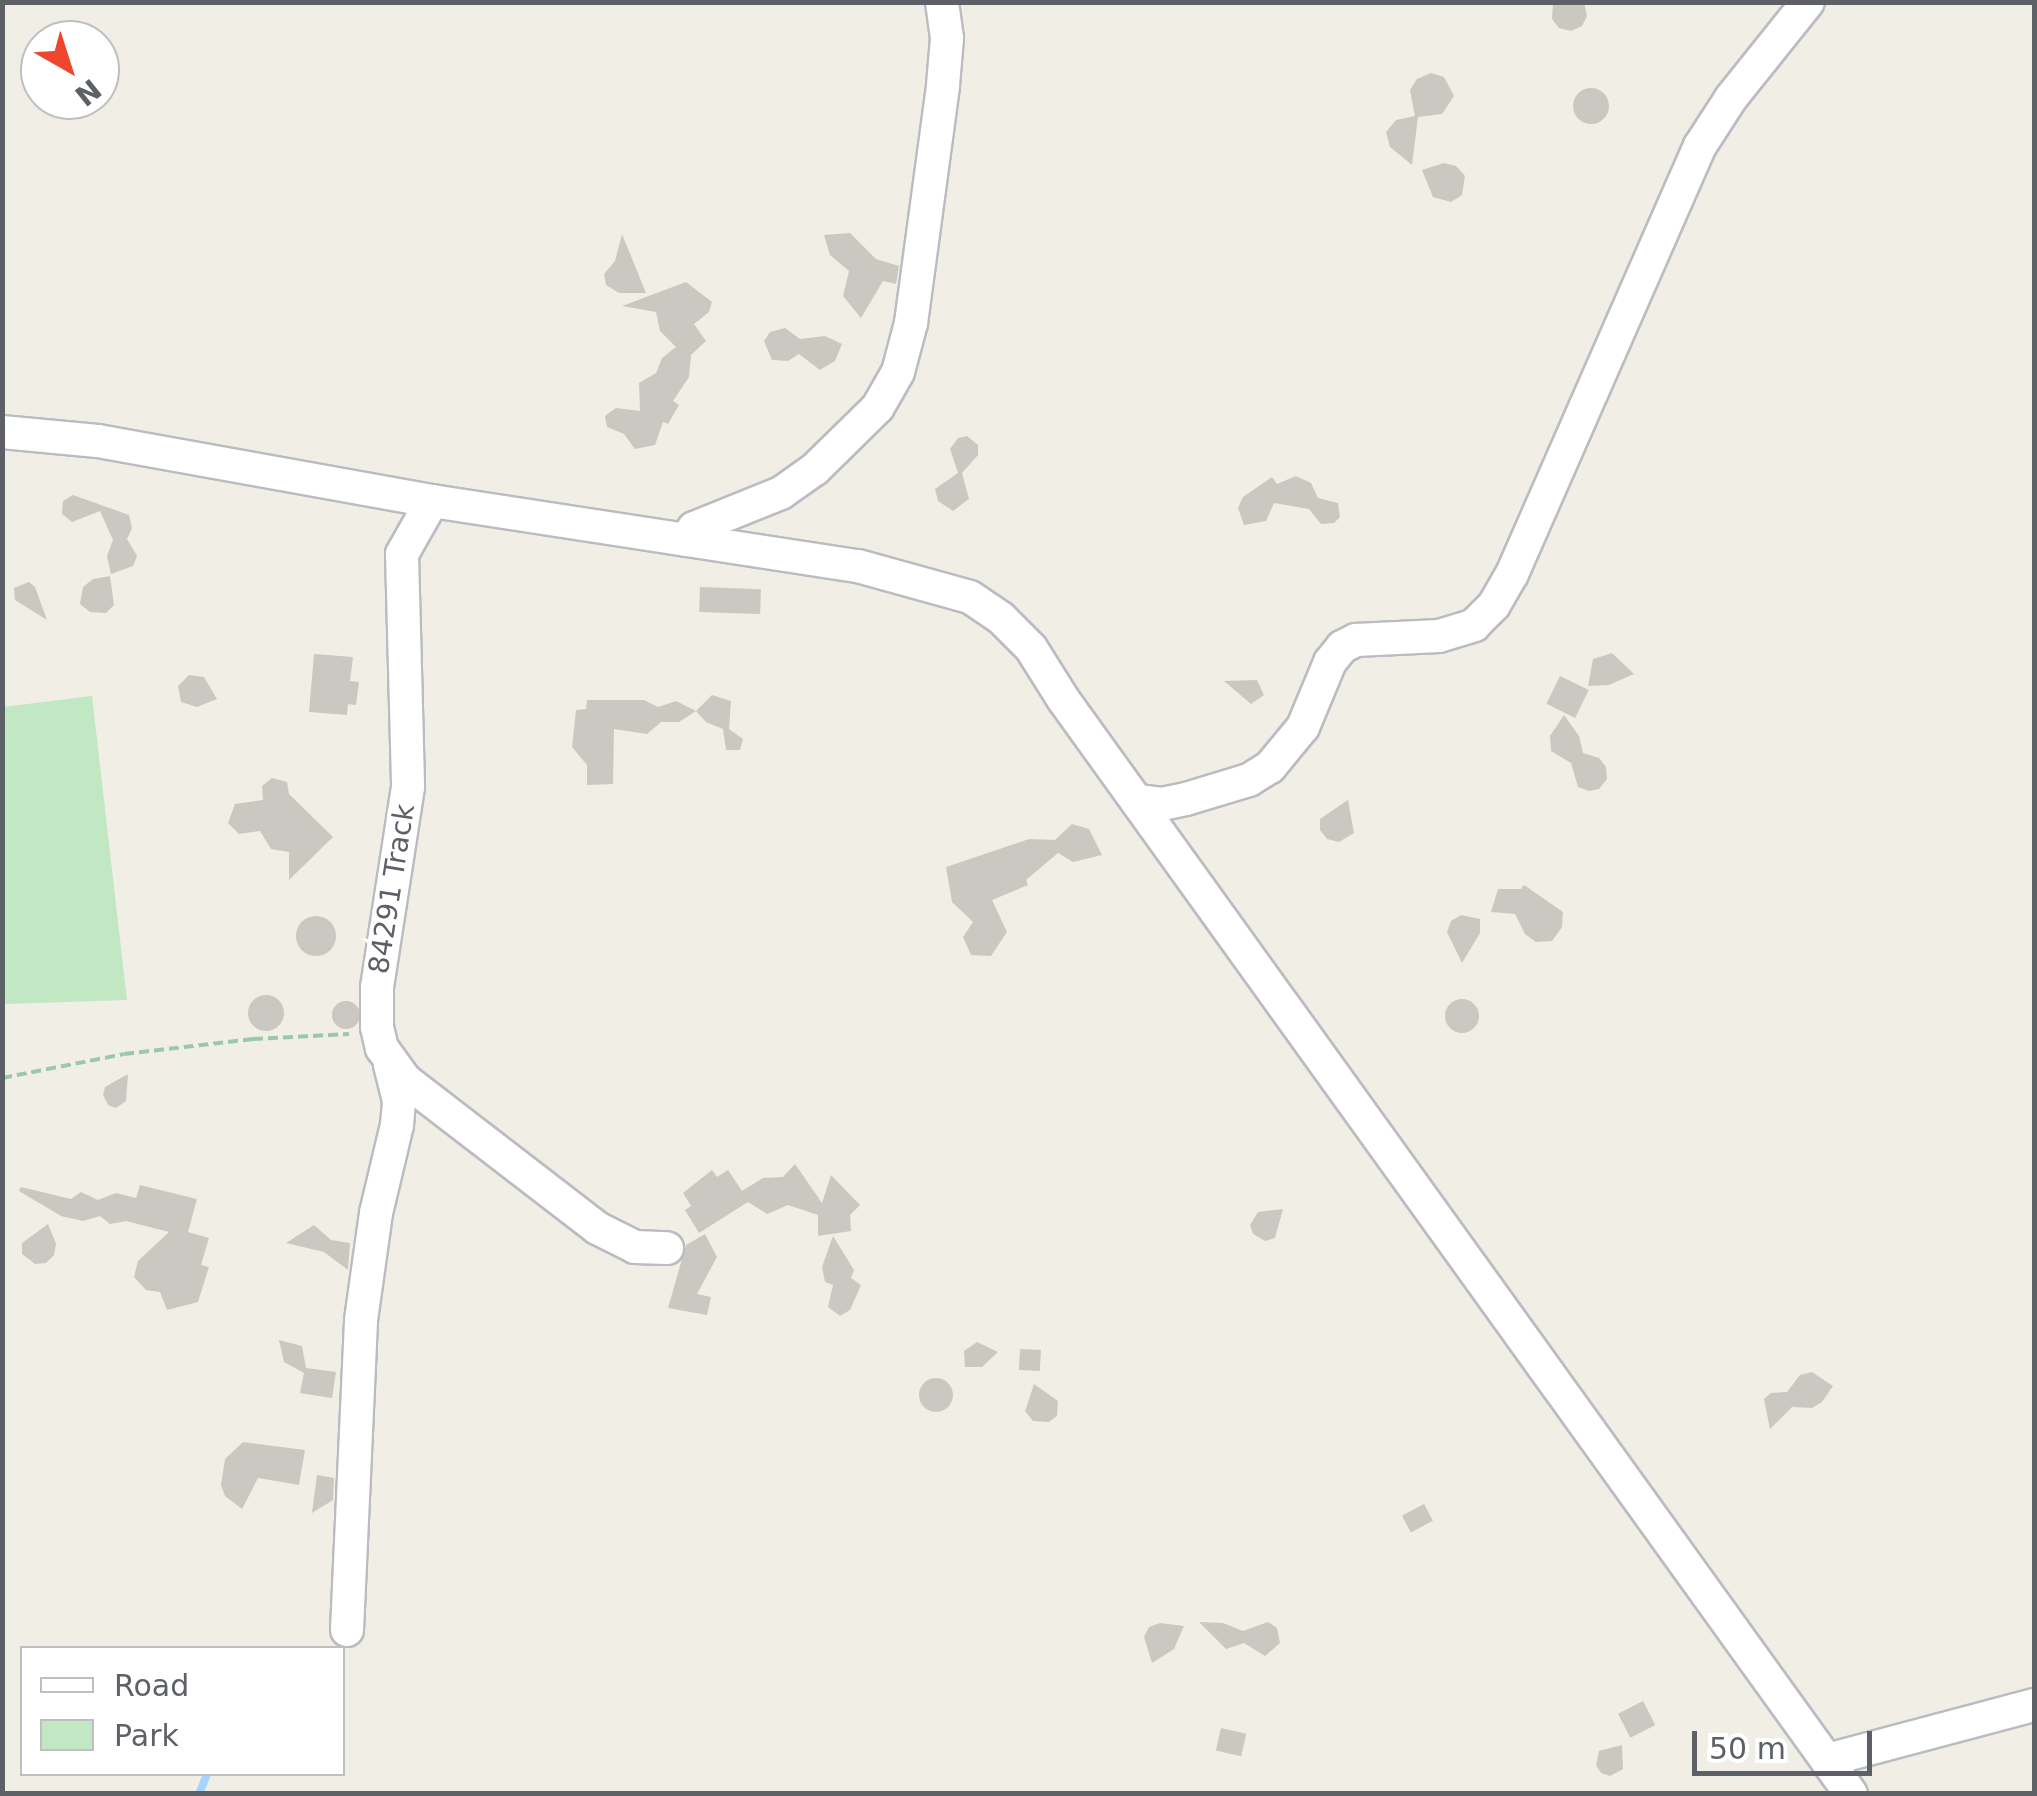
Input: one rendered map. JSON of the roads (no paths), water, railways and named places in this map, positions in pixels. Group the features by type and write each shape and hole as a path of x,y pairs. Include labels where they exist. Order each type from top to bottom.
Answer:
{"street":[{"path":"685,540 694,528 780,493 815,469 878,407 898,372 911,323 944,86 947,38 942,2"},
{"path":"1138,801 1162,804 1186,799 1249,780 1270,767 1302,726 1330,662 1342,647 1356,640 1439,636 1474,625 1494,604 1512,574 1700,146 1730,98 1808,2"},
{"path":"2,432 176,453 432,501 858,566 970,596 1002,618 1032,648 1851,1794"},
{"name":"84291 Track","path":"390,1064 376,1027 382,932 396,876 408,787 402,554 432,501"},
{"path":"390,1064 597,1228 635,1247 667,1248"},
{"path":"348,1630 361,1320 376,1213 398,1125 399,1101 390,1064"},
{"path":"1827,1760 2034,1705"}],"waterway":[{"path":"199,1794 206,1776"}]}
